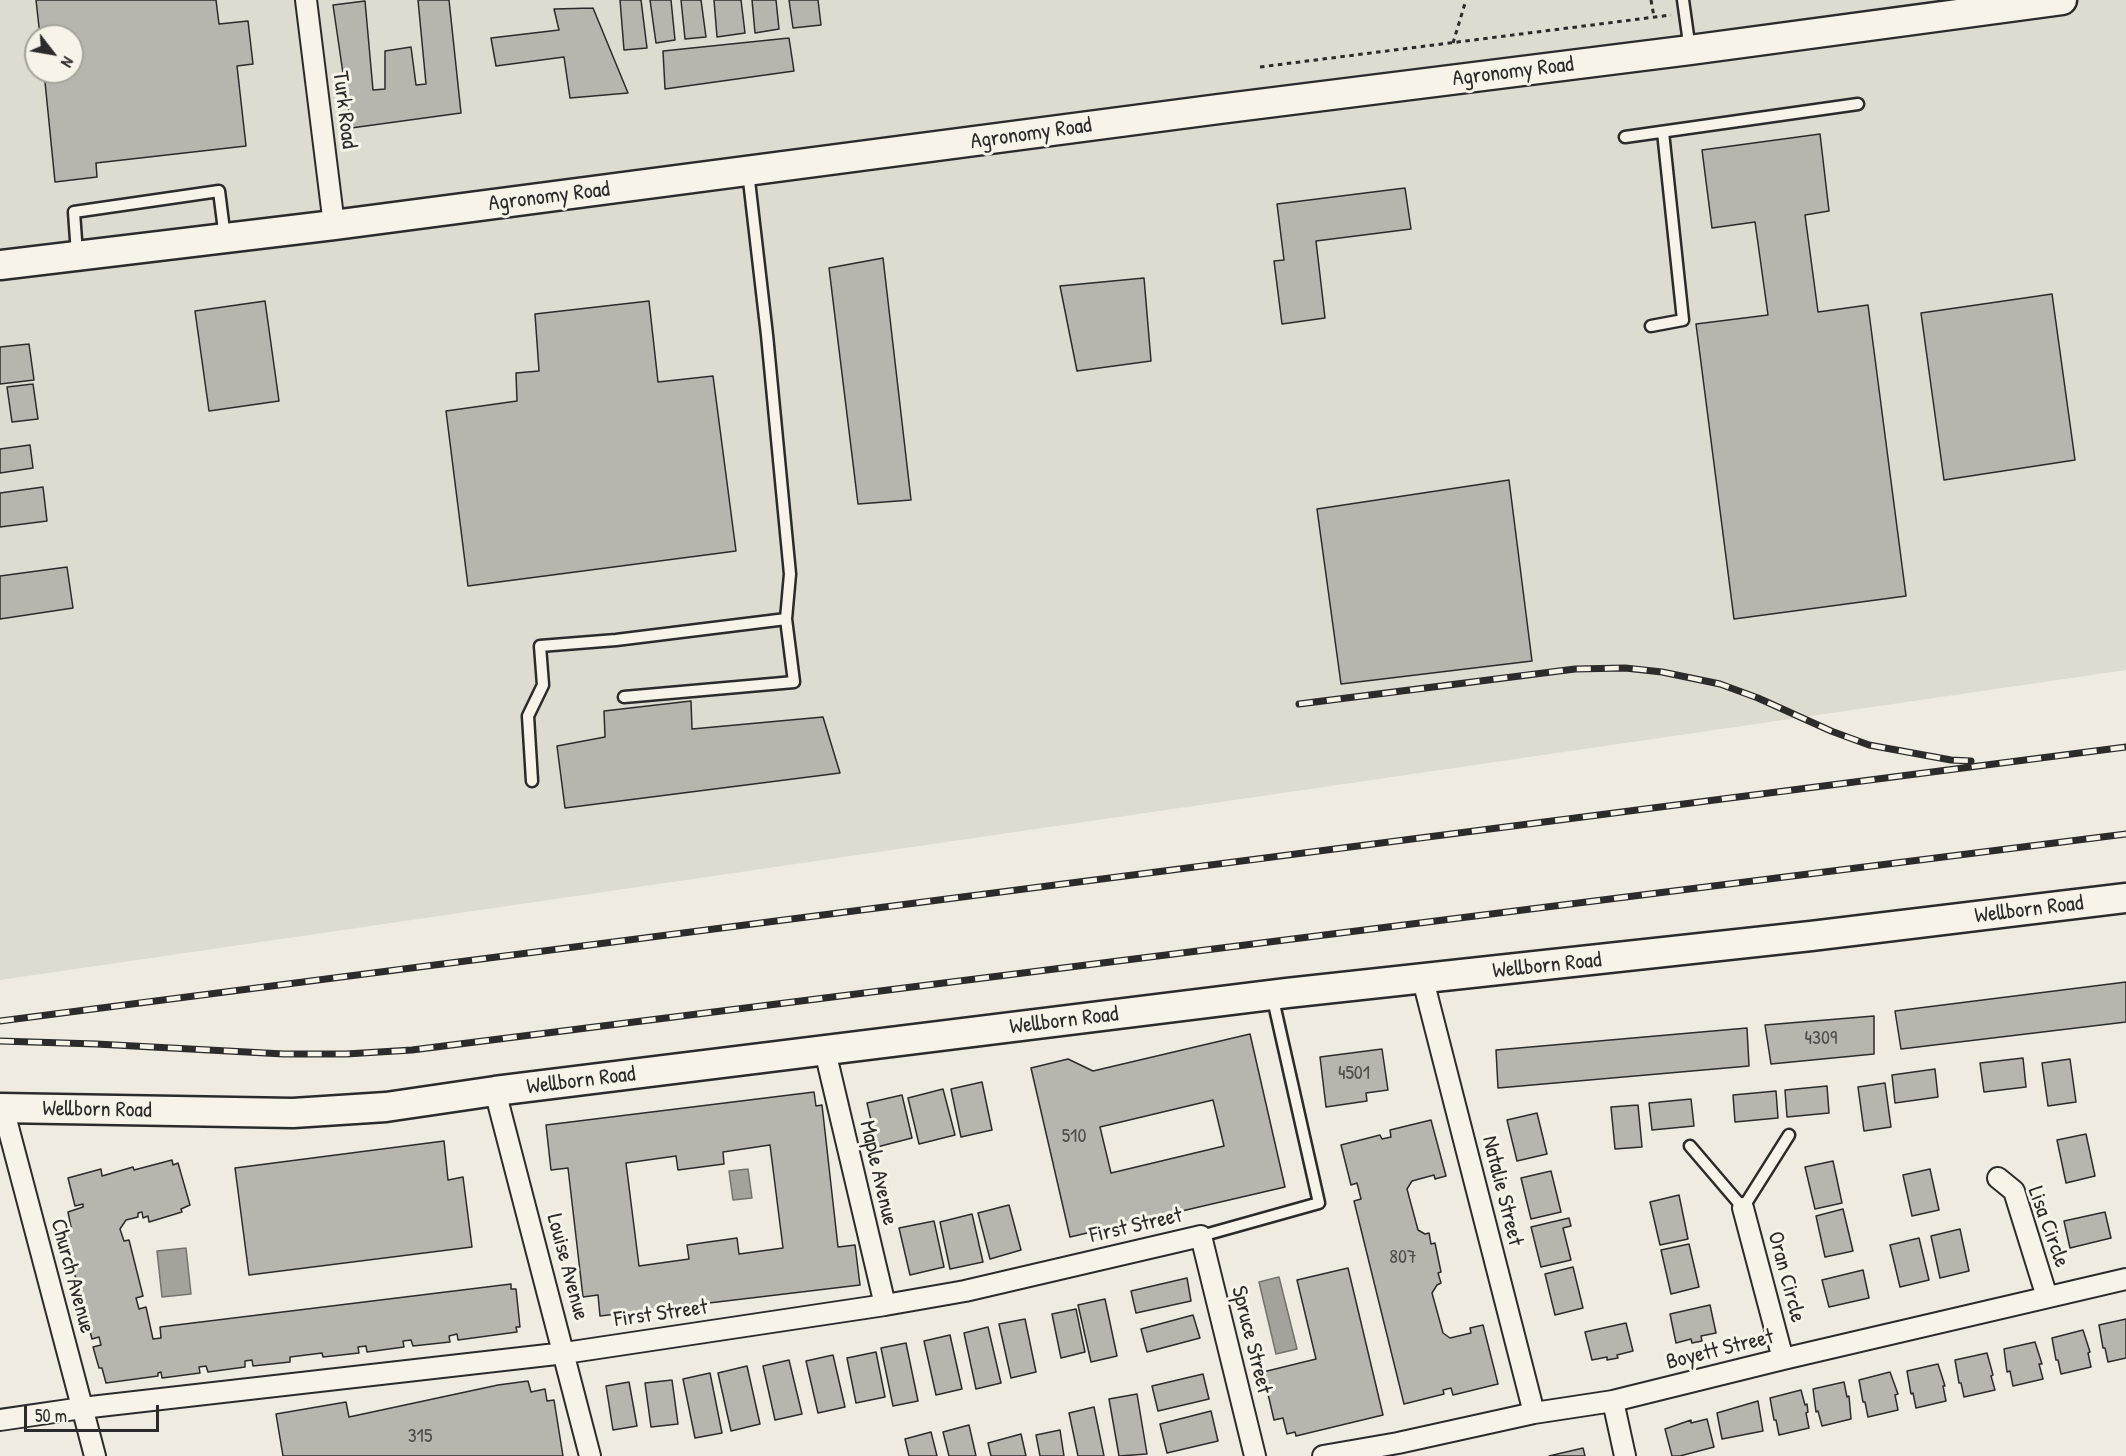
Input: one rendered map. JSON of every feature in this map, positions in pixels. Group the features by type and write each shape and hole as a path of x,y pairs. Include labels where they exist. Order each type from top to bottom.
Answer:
{"main road":[{"name":"Agronomy Road","path":"0,265 334,225 1690,50 1951,10 2062,0"},
{"name":"Wellborn Road","path":"1,1108 292,1113 386,1107 495,1091 1272,995 1823,935 2126,898"}],"street":[{"name":"Turk Road","path":"306,0 334,225"},
{"name":"Natalie Street","path":"1423,980 1534,1413"},
{"name":"Maple Avenue","path":"825,1051 885,1305"},
{"name":"Louise Avenue","path":"495,1091 590,1456"},
{"name":"Church Avenue","path":"1,1108 95,1456"},
{"name":"Lisa Circle","path":"1998,1178 2014,1191 2047,1297"},
{"name":"Oran Circle","path":"1743,1208 1783,1359"},
{"name":"First Street","path":"0,1420 82,1408 565,1353 885,1305 965,1291 1201,1236"},
{"name":"Spruce Street","path":"1201,1236 1255,1456"},
{"name":"Boyett Street","path":"1323,1456 1398,1443 1534,1413 1613,1401 2126,1279"},
{"path":"1613,1401 1624,1456"}],"lane":[{"path":"1683,0 1690,50"},
{"path":"1625,137 1858,104"},
{"path":"1651,326 1683,320 1663,132"},
{"path":"624,697 794,682 786,619 790,574 767,335 748,171"},
{"path":"77,255 74,212 219,190 225,238"},
{"path":"532,781 528,716 543,685 540,646 616,640 786,619"},
{"name":"First Street","path":"1201,1236 1319,1203 1272,995"},
{"path":"1690,1146 1743,1208 1789,1135"}],"path":[{"path":"1453,43 1466,0"},
{"path":"1652,0 1654,17"},
{"path":"1260,67 1675,15"}],"shaded area":[{"path":"0,0 2126,0 2126,670 0,980"},
{"path":"748,1169 752,1198 733,1200 729,1171"},
{"path":"186,1248 191,1294 162,1297 157,1251"},
{"path":"1279,1277 1297,1349 1276,1354 1259,1282"}],"building":[{"path":"36,0 216,0 219,24 248,21 253,64 237,66 246,146 96,163 97,177 55,182 45,84 84,84 84,24 39,24"},
{"path":"418,0 449,0 461,113 351,128 333,5 365,1 373,90 385,89 385,51 411,47 416,85 426,84"},
{"path":"620,0 641,0 647,48 624,50"},
{"path":"650,0 671,0 675,40 656,43"},
{"path":"681,0 701,0 706,37 685,39"},
{"path":"714,0 741,0 745,33 717,37"},
{"path":"752,0 776,0 779,29 755,33"},
{"path":"789,0 818,0 821,25 793,28"},
{"path":"593,8 628,93 570,98 564,57 496,66 491,38 559,30 554,9"},
{"path":"789,38 794,71 665,89 663,51"},
{"path":"1820,134 1829,211 1805,215 1818,312 1868,305 1906,596 1734,619 1696,324 1768,315 1755,222 1712,228 1702,150"},
{"path":"1405,188 1411,229 1316,241 1325,318 1282,324 1274,261 1284,260 1277,204"},
{"path":"883,258 911,500 858,504 829,268"},
{"path":"1144,278 1151,361 1077,371 1060,286"},
{"path":"2052,294 2075,460 1944,480 1921,313"},
{"path":"265,301 279,401 209,411 195,311"},
{"path":"649,301 658,382 713,376 736,551 468,586 446,411 517,401 516,373 539,371 535,314"},
{"path":"29,344 34,380 0,384 0,347"},
{"path":"33,384 38,419 12,422 7,387"},
{"path":"30,445 33,468 0,473 0,449"},
{"path":"1509,480 1532,661 1341,684 1317,509"},
{"path":"43,487 47,521 0,527 0,493"},
{"path":"67,567 73,608 0,619 0,576"},
{"path":"691,701 692,729 823,717 840,773 565,808 557,746 605,737 604,711"},
{"path":"2126,982 2126,1022 1901,1049 1895,1011"},
{"path":"1874,1016 1874,1054 1771,1064 1765,1025"},
{"path":"1747,1028 1749,1066 1498,1088 1496,1050"},
{"path":"1250,1034 1285,1187 1070,1237 1031,1068 1068,1059 1093,1071","holes":["1213,1100 1224,1146 1111,1173 1100,1127"]},
{"path":"1382,1049 1388,1090 1366,1093 1367,1101 1326,1107 1320,1057"},
{"path":"2023,1058 2026,1087 1984,1092 1980,1063"},
{"path":"2070,1059 2076,1102 2048,1106 2042,1063"},
{"path":"1935,1069 1938,1097 1895,1103 1892,1075"},
{"path":"982,1082 992,1130 961,1137 951,1089"},
{"path":"1885,1083 1891,1127 1864,1131 1858,1087"},
{"path":"1827,1086 1829,1113 1787,1117 1785,1090"},
{"path":"943,1089 955,1135 919,1144 908,1098"},
{"path":"1776,1091 1778,1118 1735,1122 1733,1095"},
{"path":"814,1092 816,1106 822,1105 838,1247 855,1245 860,1285 600,1316 598,1295 583,1297 568,1168 551,1170 546,1125","holes":["770,1145 783,1248 739,1254 737,1238 687,1245 689,1259 639,1266 626,1163 676,1156 678,1170 724,1164 723,1152"]},
{"path":"902,1095 912,1138 877,1147 867,1103"},
{"path":"1691,1099 1694,1126 1652,1130 1649,1103"},
{"path":"1638,1105 1642,1147 1615,1149 1611,1107"},
{"path":"1537,1113 1547,1154 1517,1161 1507,1120"},
{"path":"1431,1120 1446,1176 1435,1179 1434,1175 1412,1181 1407,1189 1418,1230 1425,1234 1429,1233 1431,1244 1435,1243 1441,1283 1432,1293 1443,1333 1450,1338 1471,1333 1470,1328 1483,1325 1498,1384 1453,1395 1451,1388 1443,1390 1444,1394 1404,1404 1354,1201 1361,1199 1357,1183 1351,1185 1341,1145 1380,1135 1382,1139 1391,1137 1390,1130"},
{"path":"2086,1134 2095,1176 2066,1183 2057,1140"},
{"path":"444,1141 448,1180 463,1177 472,1247 249,1275 235,1168"},
{"path":"172,1160 173,1165 178,1163 190,1205 181,1209 182,1212 149,1222 148,1216 143,1218 142,1212 138,1213 138,1217 126,1220 120,1229 124,1241 129,1240 143,1296 136,1298 139,1309 146,1307 153,1339 161,1338 160,1327 511,1284 511,1289 516,1289 520,1327 516,1327 517,1332 458,1340 457,1334 449,1336 450,1342 413,1346 411,1340 403,1341 404,1347 367,1352 366,1346 358,1347 359,1353 323,1357 322,1353 290,1357 290,1362 253,1366 252,1360 245,1361 245,1367 208,1372 206,1366 199,1367 200,1373 162,1378 161,1372 158,1376 106,1383 93,1347 101,1345 99,1337 92,1339 65,1238 68,1237 67,1229 71,1227 68,1212 83,1207 83,1204 75,1206 68,1178 101,1169 102,1176 133,1167 134,1170"},
{"path":"1833,1161 1842,1203 1815,1209 1805,1167"},
{"path":"1930,1169 1939,1210 1912,1216 1903,1175"},
{"path":"1551,1171 1561,1212 1531,1219 1521,1178"},
{"path":"1679,1195 1688,1239 1660,1245 1650,1202"},
{"path":"1009,1205 1021,1250 990,1259 978,1213"},
{"path":"1843,1209 1853,1251 1825,1257 1816,1216"},
{"path":"2105,1212 2111,1238 2070,1248 2064,1221"},
{"path":"972,1214 983,1262 950,1269 940,1222"},
{"path":"1569,1218 1571,1226 1563,1228 1571,1260 1541,1267 1531,1227"},
{"path":"934,1221 944,1267 910,1275 899,1228"},
{"path":"1960,1229 1969,1271 1940,1278 1931,1236"},
{"path":"1919,1238 1929,1280 1900,1287 1890,1245"},
{"path":"1689,1244 1699,1287 1671,1294 1661,1250"},
{"path":"1573,1267 1583,1308 1555,1315 1545,1274"},
{"path":"1348,1268 1383,1415 1296,1436 1295,1432 1287,1434 1283,1418 1274,1420 1263,1372 1316,1359 1297,1280"},
{"path":"1863,1270 1869,1298 1829,1307 1822,1280"},
{"path":"1187,1278 1191,1301 1136,1313 1131,1291"},
{"path":"1105,1299 1117,1356 1091,1362 1078,1305"},
{"path":"1710,1305 1716,1333 1701,1336 1702,1341 1692,1343 1691,1339 1676,1343 1670,1314"},
{"path":"1076,1309 1085,1352 1061,1358 1052,1314"},
{"path":"1193,1315 1200,1338 1147,1352 1141,1329"},
{"path":"1025,1319 1036,1372 1011,1378 999,1324"},
{"path":"2126,1319 2126,1358 2108,1362 2099,1325"},
{"path":"1626,1323 1633,1351 1617,1355 1618,1358 1607,1360 1607,1357 1592,1360 1585,1332"},
{"path":"988,1327 1001,1383 976,1389 964,1333"},
{"path":"2083,1330 2090,1352 2088,1353 2091,1367 2061,1374 2052,1338"},
{"path":"950,1335 962,1389 936,1395 924,1341"},
{"path":"2035,1342 2042,1364 2039,1364 2043,1379 2013,1386 2010,1371 2007,1372 2004,1349"},
{"path":"906,1343 918,1401 893,1406 881,1348"},
{"path":"876,1352 885,1397 856,1403 847,1358"},
{"path":"1987,1353 1995,1390 1964,1397 1955,1360"},
{"path":"833,1355 845,1407 818,1413 806,1361"},
{"path":"789,1360 802,1414 775,1420 763,1366"},
{"path":"1938,1364 1945,1386 1943,1386 1946,1401 1916,1408 1907,1371"},
{"path":"747,1366 760,1424 731,1431 718,1373"},
{"path":"1890,1372 1898,1394 1895,1395 1898,1410 1868,1417 1859,1380"},
{"path":"710,1373 722,1433 695,1438 683,1379"},
{"path":"1203,1374 1209,1399 1158,1411 1152,1386"},
{"path":"672,1380 678,1424 651,1427 645,1383"},
{"path":"528,1381 531,1392 545,1389 547,1401 554,1400 563,1456 283,1456 276,1414 346,1402 349,1417 498,1385"},
{"path":"629,1382 637,1426 613,1430 606,1386"},
{"path":"1844,1382 1847,1397 1849,1396 1851,1419 1822,1426 1818,1411 1816,1412 1813,1389"},
{"path":"1801,1390 1805,1405 1807,1404 1809,1428 1779,1435 1770,1398"},
{"path":"1137,1394 1147,1454 1119,1456 1109,1399"},
{"path":"1758,1401 1763,1431 1722,1439 1717,1413"},
{"path":"1094,1407 1104,1456 1078,1456 1069,1413"},
{"path":"1211,1411 1218,1441 1167,1453 1160,1424"},
{"path":"1707,1419 1714,1447 1672,1456 1665,1429 1691,1420 1691,1423"},
{"path":"969,1425 976,1456 949,1456 943,1432"},
{"path":"1060,1430 1064,1456 1040,1456 1036,1435"},
{"path":"931,1432 937,1456 909,1456 905,1439"},
{"path":"1021,1434 1026,1456 991,1456 988,1443"},
{"path":"1583,1448 1585,1456 1549,1456"}],"railway":[{"path":"1299,704 1575,669 1625,668 1662,672 1720,684 1869,745 1951,760 1971,761"},
{"path":"0,1021 2126,747"},
{"path":"0,1041 284,1054 346,1054 412,1050 2126,834"}]}
